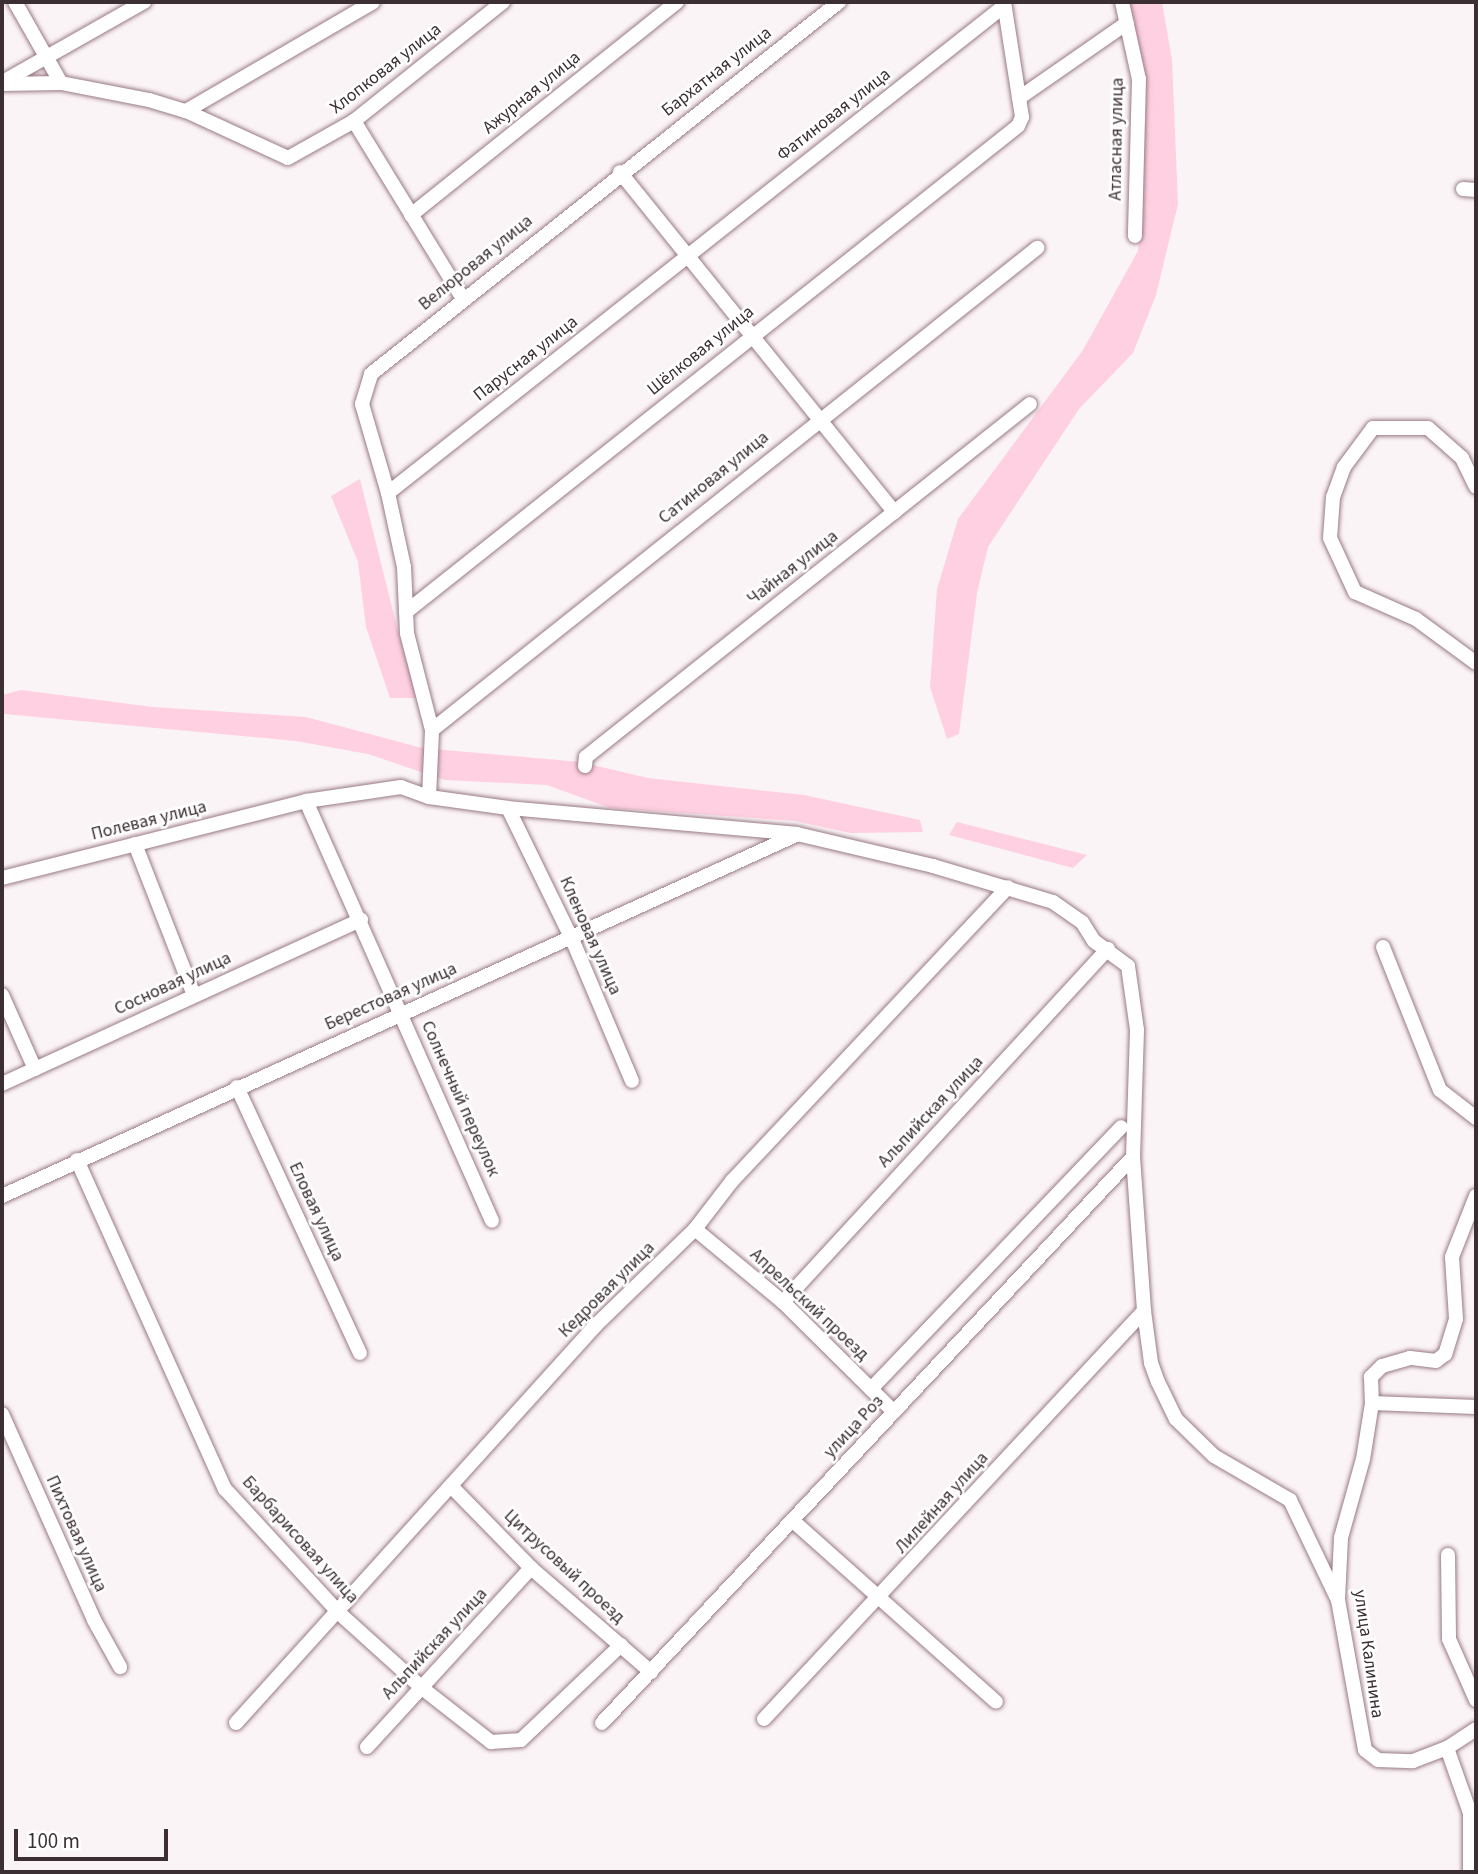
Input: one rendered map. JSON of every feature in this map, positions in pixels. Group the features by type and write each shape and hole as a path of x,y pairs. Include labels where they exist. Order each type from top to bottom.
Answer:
{"street":[{"path":"15,2 61,83"},
{"path":"2,83 144,2"},
{"path":"2,83 61,83 186,111 373,2"},
{"name":"Хлопковая улица","path":"186,111 288,158 354,121 503,2"},
{"name":"Ажурная улица","path":"411,215 677,2"},
{"name":"Бархатная улица","path":"620,172 839,2"},
{"name":"Атласная улица","path":"1122,2 1139,79 1135,236"},
{"path":"1004,4 1019,98 1127,23"},
{"name":"Фатиновая улица","path":"687,256 1004,4"},
{"name":"Шёлковая улица","path":"406,612 1021,123 1019,98"},
{"path":"354,121 463,299"},
{"path":"620,172 894,512"},
{"name":"Велюровая улица","path":"388,493 362,404 363,390 370,374 620,172"},
{"name":"Сатиновая улица","path":"432,730 819,418 1037,248"},
{"name":"Парусная улица","path":"388,493 687,256"},
{"name":"Чайная улица","path":"585,766 586,757 1030,404"},
{"path":"1476,487 1462,458 1428,428 1373,428 1344,467 1333,497 1330,538 1355,592 1416,620 1476,663"},
{"path":"388,493 404,567 407,633 432,730 429,748 429,797"},
{"name":"Полевая улица","path":"2,878 306,801 401,787 429,797 508,808 797,834 1008,887 1053,902 1083,922 1094,941 1108,948 1128,966 1137,1030 1133,1157 1144,1311 1151,1363 1176,1419 1214,1456 1290,1500 1338,1600"},
{"name":"Солнечный переулок","path":"306,801 361,920 492,1221"},
{"name":"Кленовая улица","path":"508,808 572,939 632,1082"},
{"name":"Берестовая улица","path":"2,1196 237,1087 572,939 797,834"},
{"path":"135,844 194,995"},
{"name":"Кедровая улица","path":"236,1723 453,1488 596,1325 695,1229 732,1181 1008,887"},
{"name":"Сосновая улица","path":"2,1084 361,920"},
{"path":"1383,947 1440,1090 1476,1118"},
{"name":"Альпийская улица","path":"783,1302 1108,948"},
{"path":"2,995 36,1069"},
{"name":"Еловая улица","path":"237,1087 360,1353"},
{"name":"улица Роз","path":"871,1389 1121,1126"},
{"name":"улица Роз","path":"602,1723 1133,1157"},
{"name":"Барбарисовая улица","path":"77,1160 225,1489 338,1612 422,1688 491,1742 521,1740 621,1645"},
{"name":"улица Калинина","path":"1447,1748 1413,1761 1378,1760 1365,1750 1359,1730 1338,1600 1341,1538 1363,1459 1373,1403 1371,1377 1382,1366 1410,1358 1436,1361 1445,1354 1456,1320 1452,1257 1476,1196"},
{"name":"Апрельский проезд","path":"695,1229 783,1302 894,1412"},
{"name":"Лилейная улица","path":"764,1718 880,1598 1144,1311"},
{"path":"1373,1403 1476,1407"},
{"name":"Пихтовая улица","path":"2,1414 94,1620 120,1667"},
{"name":"Цитрусовый проезд","path":"453,1488 531,1568 651,1672"},
{"path":"792,1520 996,1702"},
{"path":"1448,1555 1448,1639 1476,1700"},
{"name":"Альпийская улица","path":"367,1747 531,1568"},
{"path":"1471,1872 1470,1813 1447,1748 1476,1730"}],"shaded area":[{"path":"1128,2 1162,2 1172,60 1178,204 1156,295 1133,353 1079,409 988,547 977,593 959,734 947,739 930,687 937,589 958,519 1083,350 1138,251 1142,175"},
{"path":"360,479 417,698 390,698 366,627 358,562 331,496"},
{"path":"21,690 153,707 306,717 422,748 580,762 648,778 804,795 920,820 923,832 850,833 795,821 610,808 547,785 445,780 368,754 296,741 4,714 2,695"},
{"path":"957,822 1087,855 1073,868 949,835"}]}
